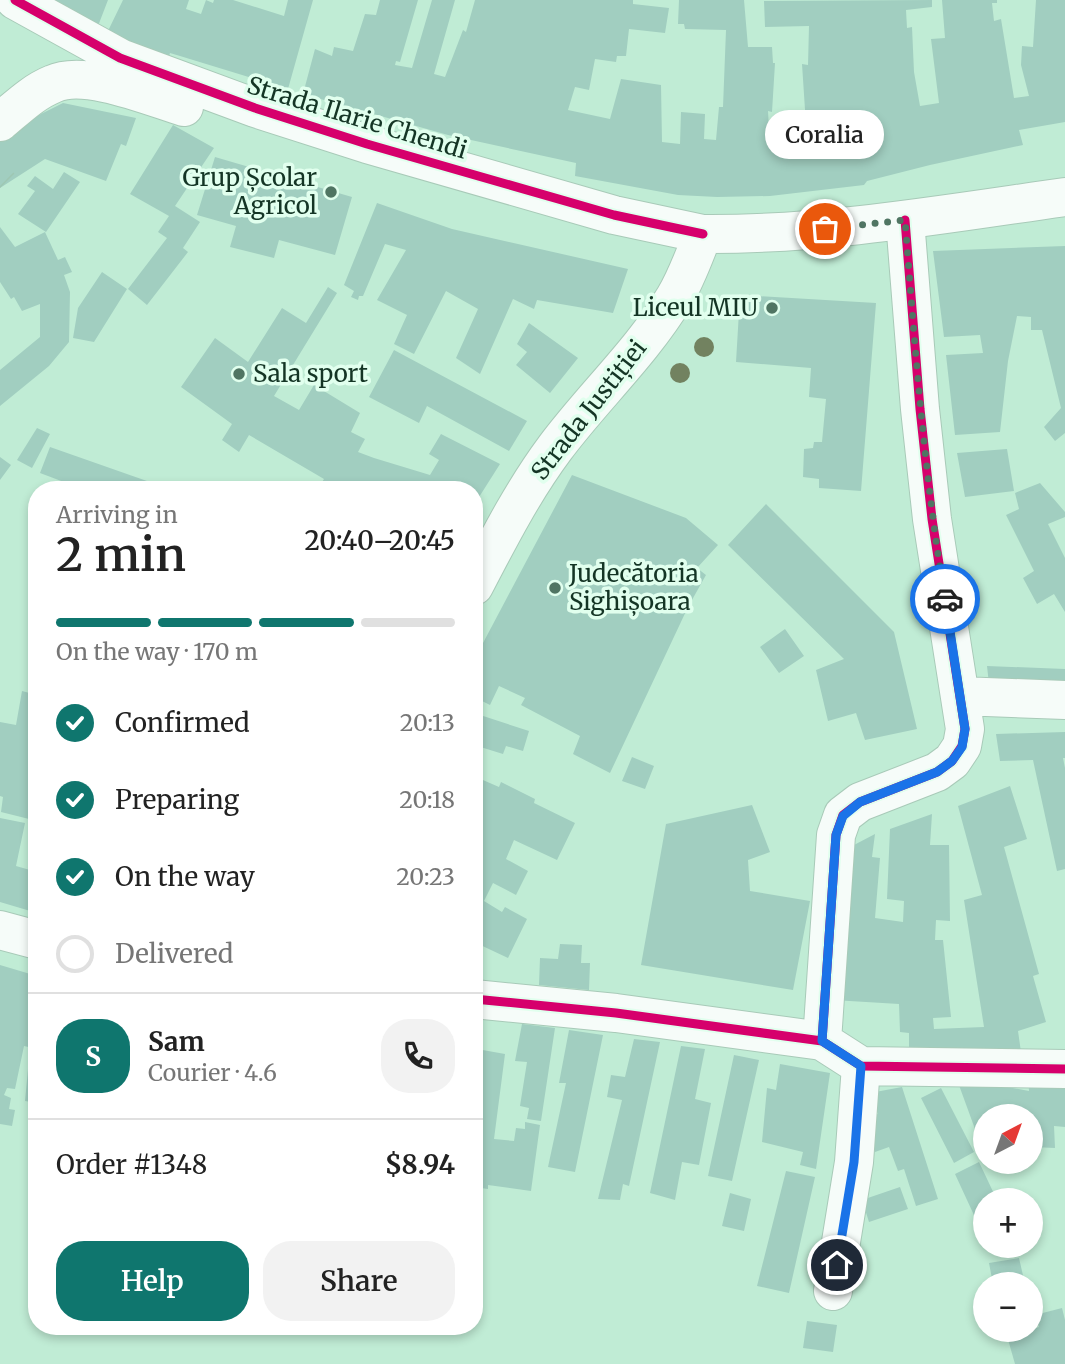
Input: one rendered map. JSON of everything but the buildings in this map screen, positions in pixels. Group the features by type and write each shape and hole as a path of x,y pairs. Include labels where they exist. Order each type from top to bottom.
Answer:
{"street":[{"name":"Strada Ilarie Chendi","path":"15,0 120,58 255,108 367,144 614,215 703,234 763,234 905,220 1065,197"},
{"path":"0,122 38,91 55,82 84,80 318,147 340,150 367,144"},
{"path":"822,1041 836,835 843,816 860,802 937,772 952,761 962,747 965,729 932,519 905,220"},
{"name":"Strada Justiției","path":"483,569 527,488 556,447 658,322 674,298 687,275 703,234"},
{"path":"961,696 1065,700"},
{"path":"0,930 28,938"},
{"path":"483,1000 616,1013 822,1041 861,1066 1065,1069"},
{"path":"832,1291 854,1162 861,1066"}],"cycle path":[{"path":"15,0 120,58 255,108 367,144 614,215 703,234"},
{"path":"822,1041 836,835 843,815 860,802 937,772 952,761 962,746 965,729 932,519 905,220"},
{"path":"483,1000 616,1013 822,1041 861,1066 1065,1069"}],"way so far":[{"path":"825,229 905,220 920,409 932,519 945,599"}],"place":[{"name":"Grup Școlar Agricol","path":"331,192"},
{"name":"Coralia","path":"825,229"},
{"name":"Liceul MIU","path":"772,308"},
{"name":"Sala sport","path":"239,374"},
{"name":"Judecătoria Sighișoara","path":"555,588"}],"route":[{"path":"837,1265 854,1162 861,1066 822,1041 836,835 843,816 860,802 937,772 952,761 962,747 965,729 945,599"}]}
